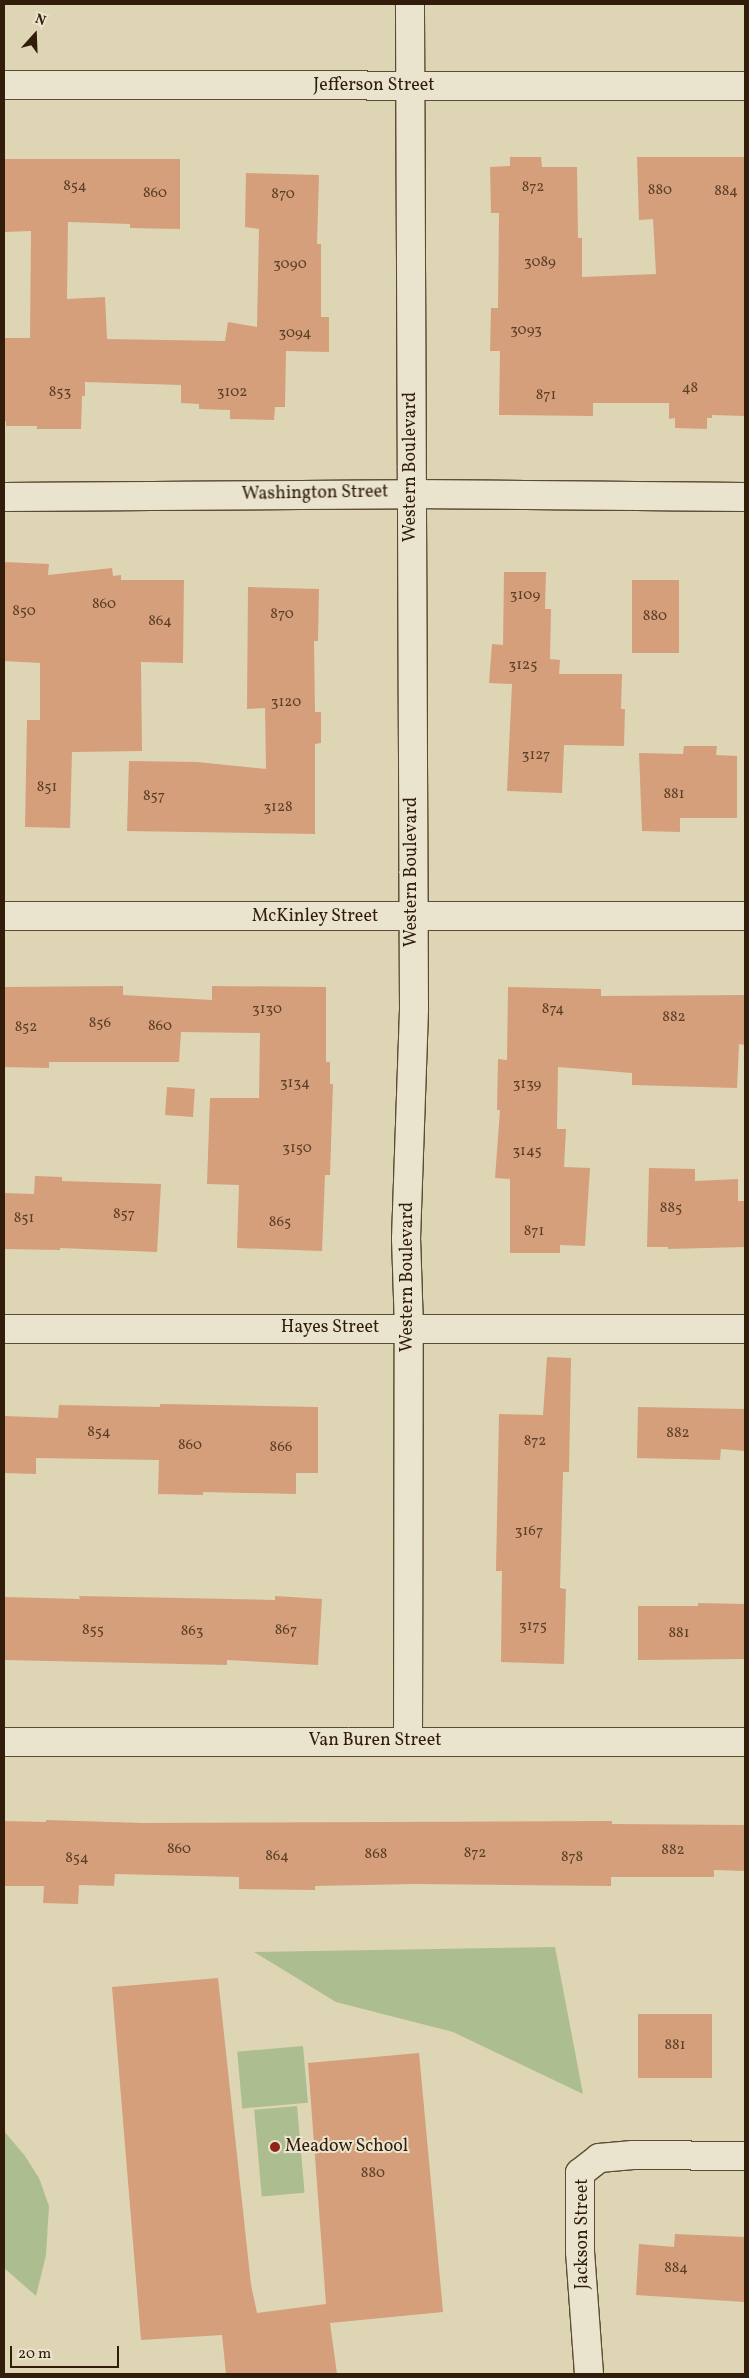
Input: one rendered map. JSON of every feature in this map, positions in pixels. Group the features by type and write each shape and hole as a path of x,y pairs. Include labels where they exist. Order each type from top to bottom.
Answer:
{"street":[{"name":"Western Boulevard","path":"408,1741 409,1328 406,1238 414,1008 412,918 410,4"},
{"name":"Jefferson Street","path":"4,85 745,86"},
{"name":"Washington Street","path":"4,497 411,494 745,497"},
{"name":"McKinley Street","path":"4,916 412,918 745,916"},
{"name":"Hayes Street","path":"4,1329 745,1329"},
{"name":"Van Buren Street","path":"4,1742 745,1742"},
{"name":"Jackson Street","path":"589,2374 580,2252 580,2173 598,2158 633,2155 745,2156"}],"green space":[{"path":"555,1947 583,2094 453,2032 336,2002 254,1952"},
{"path":"303,2046 308,2103 242,2109 237,2052"},
{"path":"297,2106 305,2193 262,2196 254,2110"},
{"path":"4,2131 25,2156 39,2178 49,2206 46,2255 36,2296 4,2268"}],"building":[{"path":"510,157 541,157 542,167 577,167 578,238 582,238 582,277 656,274 653,219 639,220 637,157 745,157 745,416 712,415 712,418 707,418 707,429 675,428 675,418 669,419 669,403 593,403 593,416 499,415 500,351 490,351 491,308 498,308 499,213 491,213 490,167 510,166"},
{"path":"4,159 180,159 180,229 130,228 130,224 68,222 67,299 105,297 107,339 225,341 228,322 257,327 259,229 245,227 246,173 319,175 317,244 321,244 321,317 329,317 329,352 286,351 285,407 275,407 274,420 230,419 230,410 199,409 199,404 181,403 181,385 85,382 85,396 82,396 81,429 37,429 37,426 6,426 6,421 4,421 4,338 30,338 31,231 4,232"},
{"path":"4,562 49,564 48,575 112,568 113,576 121,575 121,580 184,580 183,663 141,662 142,751 72,752 70,828 25,827 27,720 40,720 40,663 4,661"},
{"path":"504,572 546,572 545,609 551,609 550,659 560,660 559,674 622,674 621,709 625,709 624,746 564,745 562,793 507,791 512,684 489,683 492,644 503,645"},
{"path":"632,580 679,580 679,653 632,653"},
{"path":"248,587 319,589 318,641 314,641 315,712 321,712 321,743 315,744 315,834 127,831 129,761 197,762 266,769 265,708 247,709"},
{"path":"684,746 717,746 716,755 737,756 737,818 680,818 680,832 642,831 639,753 683,754"},
{"path":"123,986 123,995 212,1000 212,986 326,987 326,1062 330,1062 330,1084 333,1084 330,1175 325,1175 322,1251 237,1248 239,1185 207,1184 210,1098 259,1098 260,1033 181,1032 179,1062 49,1062 49,1068 4,1067 4,987"},
{"path":"508,987 601,989 601,996 745,995 745,1045 739,1044 737,1088 632,1085 632,1073 558,1067 557,1129 566,1129 564,1167 590,1168 585,1246 560,1245 560,1253 510,1253 510,1179 495,1178 500,1110 497,1110 498,1059 507,1060"},
{"path":"167,1087 195,1089 193,1117 165,1115"},
{"path":"649,1168 695,1169 695,1181 738,1179 738,1201 745,1201 745,1247 668,1249 668,1247 647,1247"},
{"path":"35,1176 62,1177 62,1181 161,1184 157,1252 60,1248 60,1250 4,1249 4,1193 34,1194"},
{"path":"547,1357 571,1358 569,1472 563,1472 560,1588 566,1589 564,1664 501,1662 502,1571 496,1571 499,1414 543,1415"},
{"path":"160,1404 318,1407 318,1473 296,1473 296,1494 203,1492 203,1495 158,1494 159,1460 36,1458 36,1474 4,1473 4,1416 58,1418 59,1405 160,1407"},
{"path":"638,1407 745,1409 745,1451 721,1449 720,1460 637,1458"},
{"path":"79,1596 275,1600 275,1596 322,1599 318,1665 227,1660 227,1665 4,1660 4,1597 80,1599"},
{"path":"698,1603 745,1604 745,1659 638,1660 638,1606 698,1606"},
{"path":"46,1820 144,1823 612,1821 612,1824 745,1825 745,1871 714,1870 714,1877 611,1877 611,1886 415,1884 315,1886 315,1890 239,1889 239,1877 115,1874 114,1886 79,1885 78,1904 43,1903 44,1886 4,1886 4,1821 46,1822"},
{"path":"218,1978 251,2285 257,2313 326,2304 308,2063 419,2053 443,2312 330,2323 337,2374 226,2374 222,2335 141,2340 112,1987"},
{"path":"638,2014 712,2014 712,2078 638,2078"},
{"path":"675,2234 745,2237 745,2302 636,2295 639,2244 674,2247"}],"place":[{"name":"Meadow School","path":"275,2147"}]}
